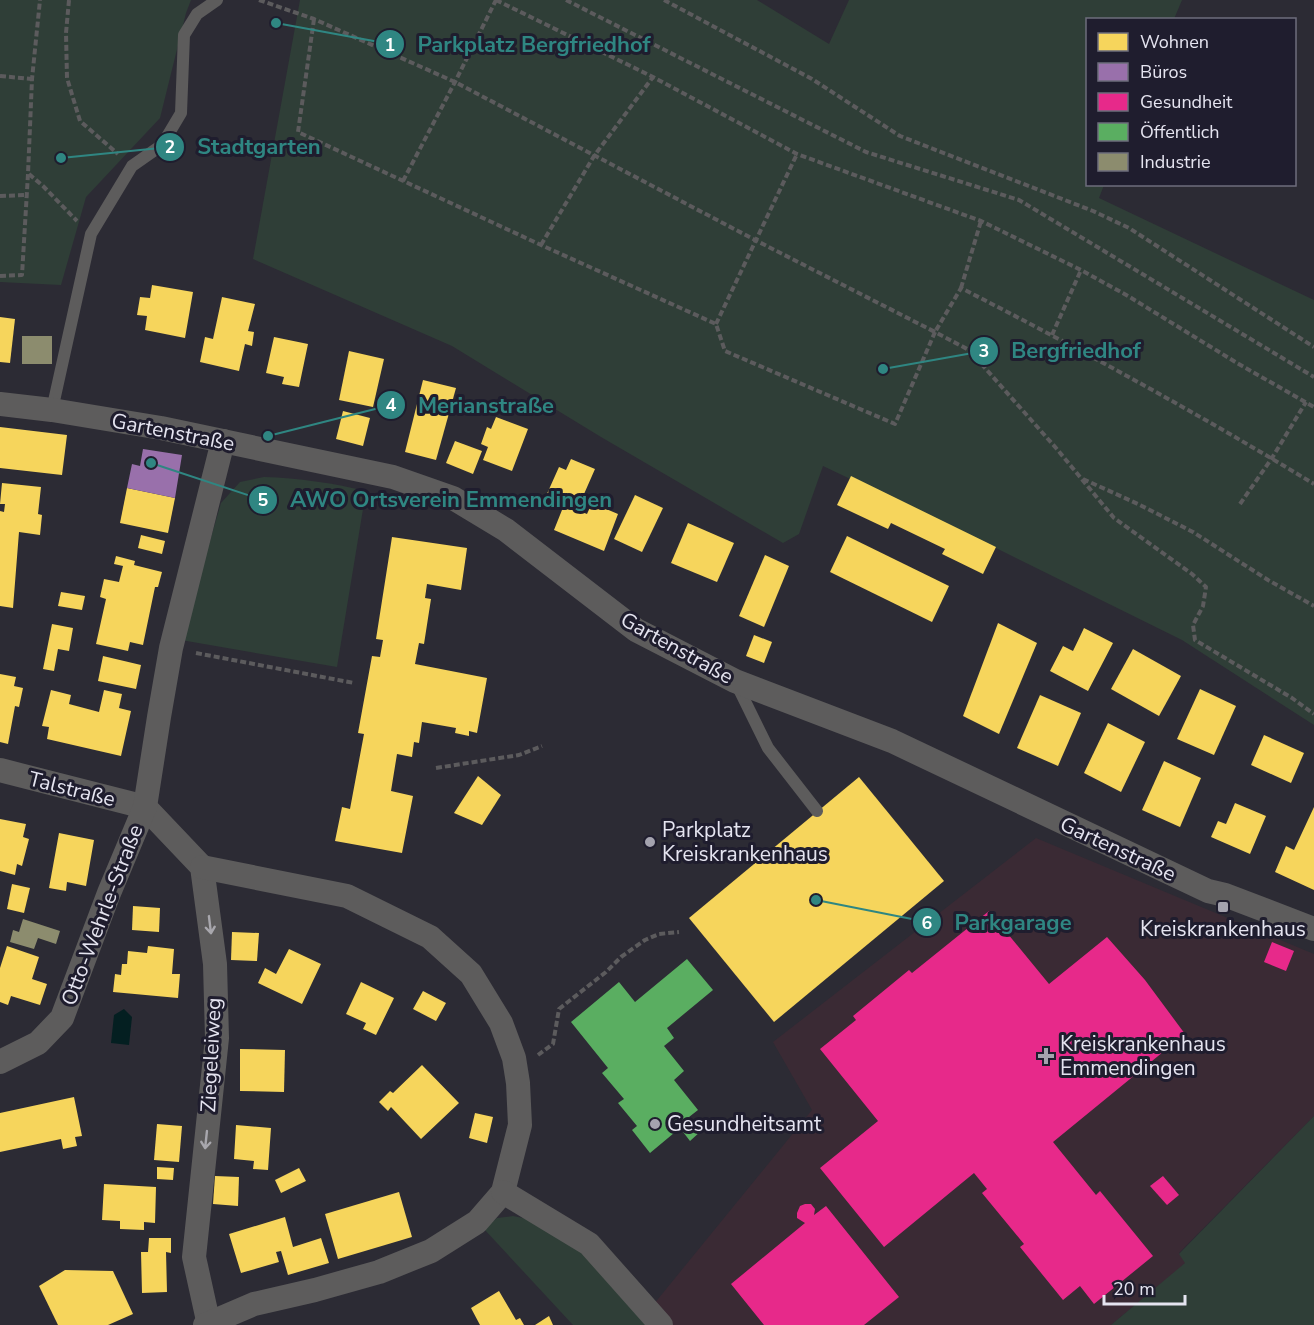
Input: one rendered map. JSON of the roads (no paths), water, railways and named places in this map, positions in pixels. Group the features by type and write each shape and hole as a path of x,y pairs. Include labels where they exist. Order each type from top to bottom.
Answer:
{"street":[{"name":"Gartenstraße","path":"0,404 161,428 393,477 453,498 506,530 636,630 735,681 892,741 1208,891 1225,895 1314,929"},
{"name":"Otto-Wehrle-Straße","path":"0,1062 38,1043 62,1018 108,893 145,807 171,648 223,441"},
{"name":"Talstraße","path":"0,770 145,807"},
{"path":"145,807 202,867 347,896 430,937 471,974 501,1023 517,1073 520,1125 503,1192 477,1222 431,1251 379,1272 254,1304 208,1324"},
{"name":"Ziegeleiweg","path":"202,867 214,964 217,1038 194,1257 208,1324"},
{"path":"503,1192 589,1244 660,1325"}],"lane":[{"path":"52,410 91,234 132,166 162,145 181,112 184,35 197,14 217,0"},
{"path":"735,681 768,748 817,811"}],"place":[{"name":"Parkplatz Bergfriedhof","path":"276,23"},
{"name":"Stadtgarten","path":"61,158"},
{"name":"Bergfriedhof","path":"883,369"},
{"name":"Merianstraße","path":"268,436"},
{"name":"AWO Ortsverein Emmendingen","path":"151,463"},
{"name":"Parkplatz Kreiskrankenhaus","path":"650,842"},
{"name":"Parkgarage","path":"816,900"},
{"name":"Kreiskrankenhaus","path":"1223,907"},
{"name":"Kreiskrankenhaus Emmendingen","path":"1046,1056"},
{"name":"Gesundheitsamt","path":"655,1124"}]}
